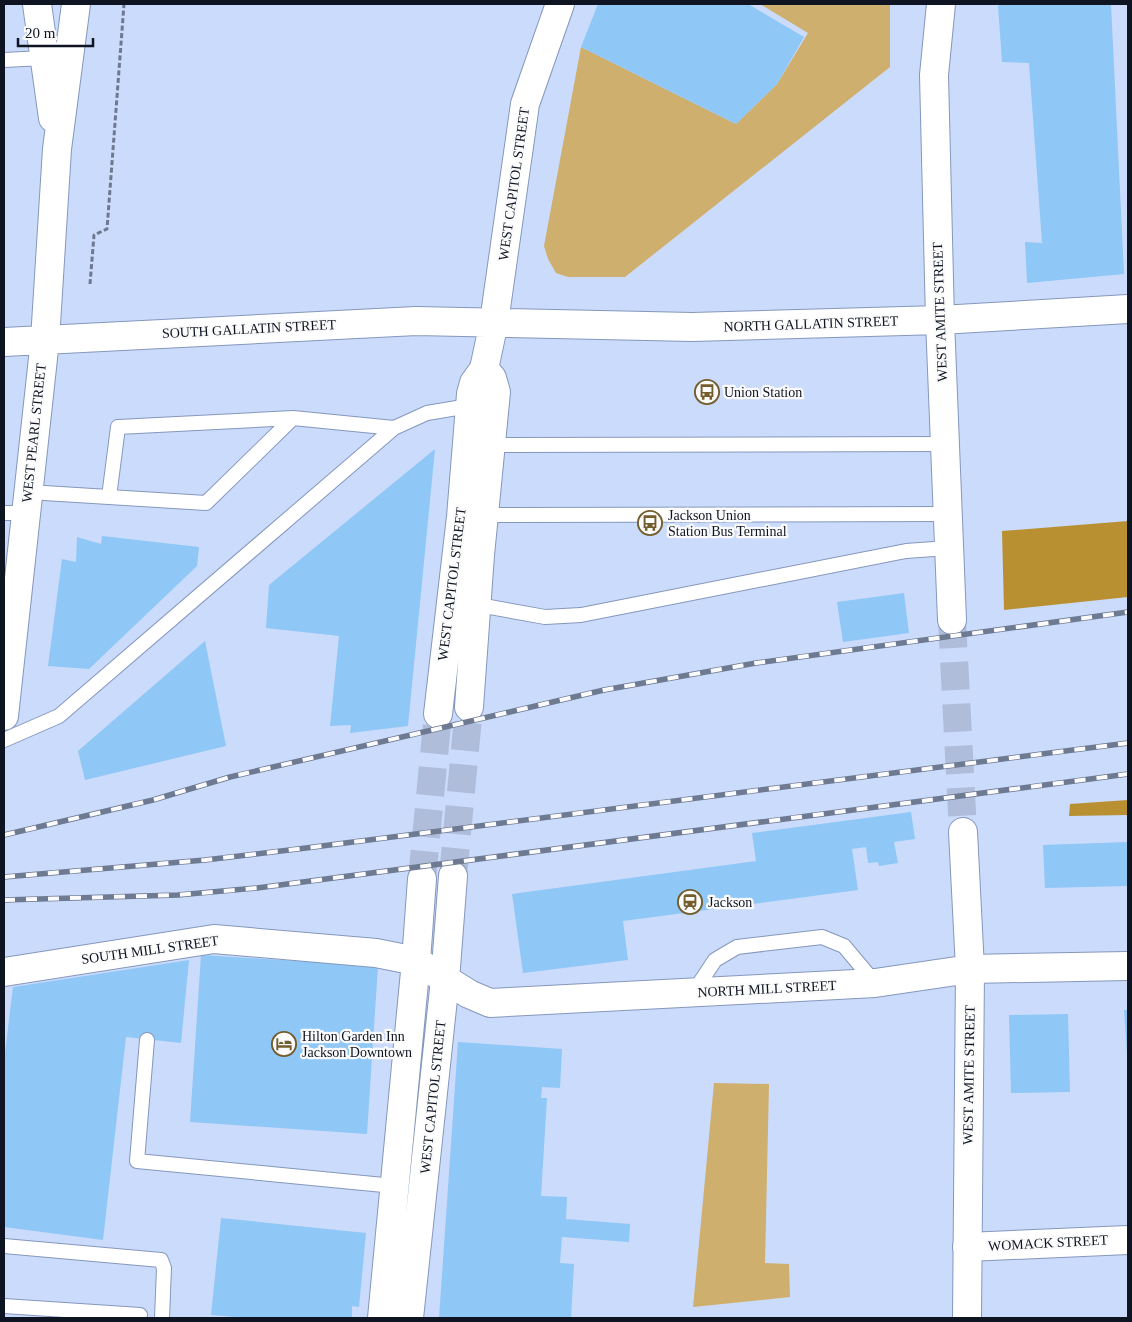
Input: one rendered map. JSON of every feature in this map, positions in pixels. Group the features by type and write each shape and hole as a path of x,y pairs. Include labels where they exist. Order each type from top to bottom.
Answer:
{"main road":[{"path":"37,4 57,149"},
{"path":"57,149 76,4"},
{"name":"WEST CAPITOL STREET","path":"438,714 461,517 469,406 474,383 484,368 494,322 525,104 560,4"},
{"name":"WEST AMITE STREET","path":"941,4 934,75 944,444 952,620"},
{"name":"WEST PEARL STREET","path":"4,716 19,506 45,340 57,149"},
{"name":"NORTH GALLATIN STREET","path":"494,322 692,327 940,320 1128,309"},
{"name":"SOUTH GALLATIN STREET","path":"4,342 416,321 494,322"},
{"name":"WEST CAPITOL STREET","path":"469,707 476,605 496,392 492,378 484,368"},
{"name":"WEST AMITE STREET","path":"963,832 970,969 967,1318"},
{"name":"WEST CAPITOL STREET","path":"409,1318 445,980 453,876"},
{"path":"382,1318 422,880"},
{"name":"SOUTH MILL STREET","path":"4,972 147,957 214,939 376,953 416,961"},
{"name":"NORTH MILL STREET","path":"416,961 445,980 490,1003 876,983 970,969 1128,966"},
{"name":"WOMACK STREET","path":"967,1247 1128,1240"}],"lane":[{"path":"4,60 44,58"},
{"path":"4,740 59,716 394,428 427,413 469,406"},
{"path":"19,506 109,497 206,503 292,418"},
{"path":"109,497 118,427 292,418 394,428"},
{"path":"491,445 944,444"},
{"path":"484,515 947,514"},
{"path":"450,599 545,617 580,615 906,551 948,548"},
{"path":"693,993 715,960 738,947 822,937 844,946 876,983"},
{"path":"147,1040 137,1161 394,1186"},
{"path":"4,1246 161,1260 164,1268 162,1318"},
{"path":"4,1306 140,1315"}],"path":[{"path":"90,284 94,235 107,229 124,4"}],"shaded area":[{"path":"760,4 890,4 890,67 625,277 568,277 556,273 548,259 544,246 581,47 736,124 777,84 808,33"},
{"path":"1128,521 1128,597 1004,610 1002,531"},
{"path":"1128,800 1128,815 1069,816 1070,804"},
{"path":"714,1083 769,1084 765,1263 789,1264 790,1297 693,1307"}],"building":[{"path":"598,4 748,4 804,37 777,84 736,124 581,47"},
{"path":"1000,4 1111,4 1124,274 1027,283 1025,242 1042,243 1029,63 1002,62 998,6"},
{"path":"435,449 408,726 350,733 351,725 330,726 339,636 266,628 269,585"},
{"path":"102,536 199,547 197,566 89,669 48,666 62,559 76,562 77,537 101,544"},
{"path":"904,593 909,633 843,642 837,602"},
{"path":"205,641 226,746 85,780 78,751"},
{"path":"911,812 915,839 894,842 898,863 879,866 878,862 868,863 866,847 852,849 858,890 623,921 628,960 523,973 512,894 756,861 752,833"},
{"path":"1128,842 1128,886 1045,888 1043,845"},
{"name":"Hilton Garden Inn Jackson Downtown","path":"201,955 378,966 367,1134 190,1122"},
{"path":"189,960 181,1043 126,1037 103,1240 4,1227 4,1061 13,987"},
{"path":"1124,1010 1128,1010 1128,1053 1127,1053"},
{"path":"1068,1014 1070,1092 1011,1093 1009,1015"},
{"path":"458,1042 562,1049 560,1088 542,1087 541,1098 547,1098 541,1196 567,1197 566,1219 630,1224 629,1242 562,1237 560,1263 574,1264 571,1318 439,1318"},
{"path":"221,1218 366,1233 359,1307 352,1306 352,1318 247,1318 211,1315"}],"tunnel":[{"path":"952,620 963,832"},
{"path":"453,876 469,707"},
{"path":"422,879 438,714"}],"railway":[{"path":"4,835 153,800 230,777 604,690 756,663 1128,612"},
{"path":"4,877 205,860 306,848 1128,743"},
{"path":"4,900 178,895 257,888 1128,774"}],"place":[{"name":"Union Station","path":"707,392"},
{"name":"Jackson Union Station Bus Terminal","path":"650,523"},
{"name":"Jackson","path":"690,902"},
{"name":"Hilton Garden Inn Jackson Downtown","path":"284,1044"}]}
